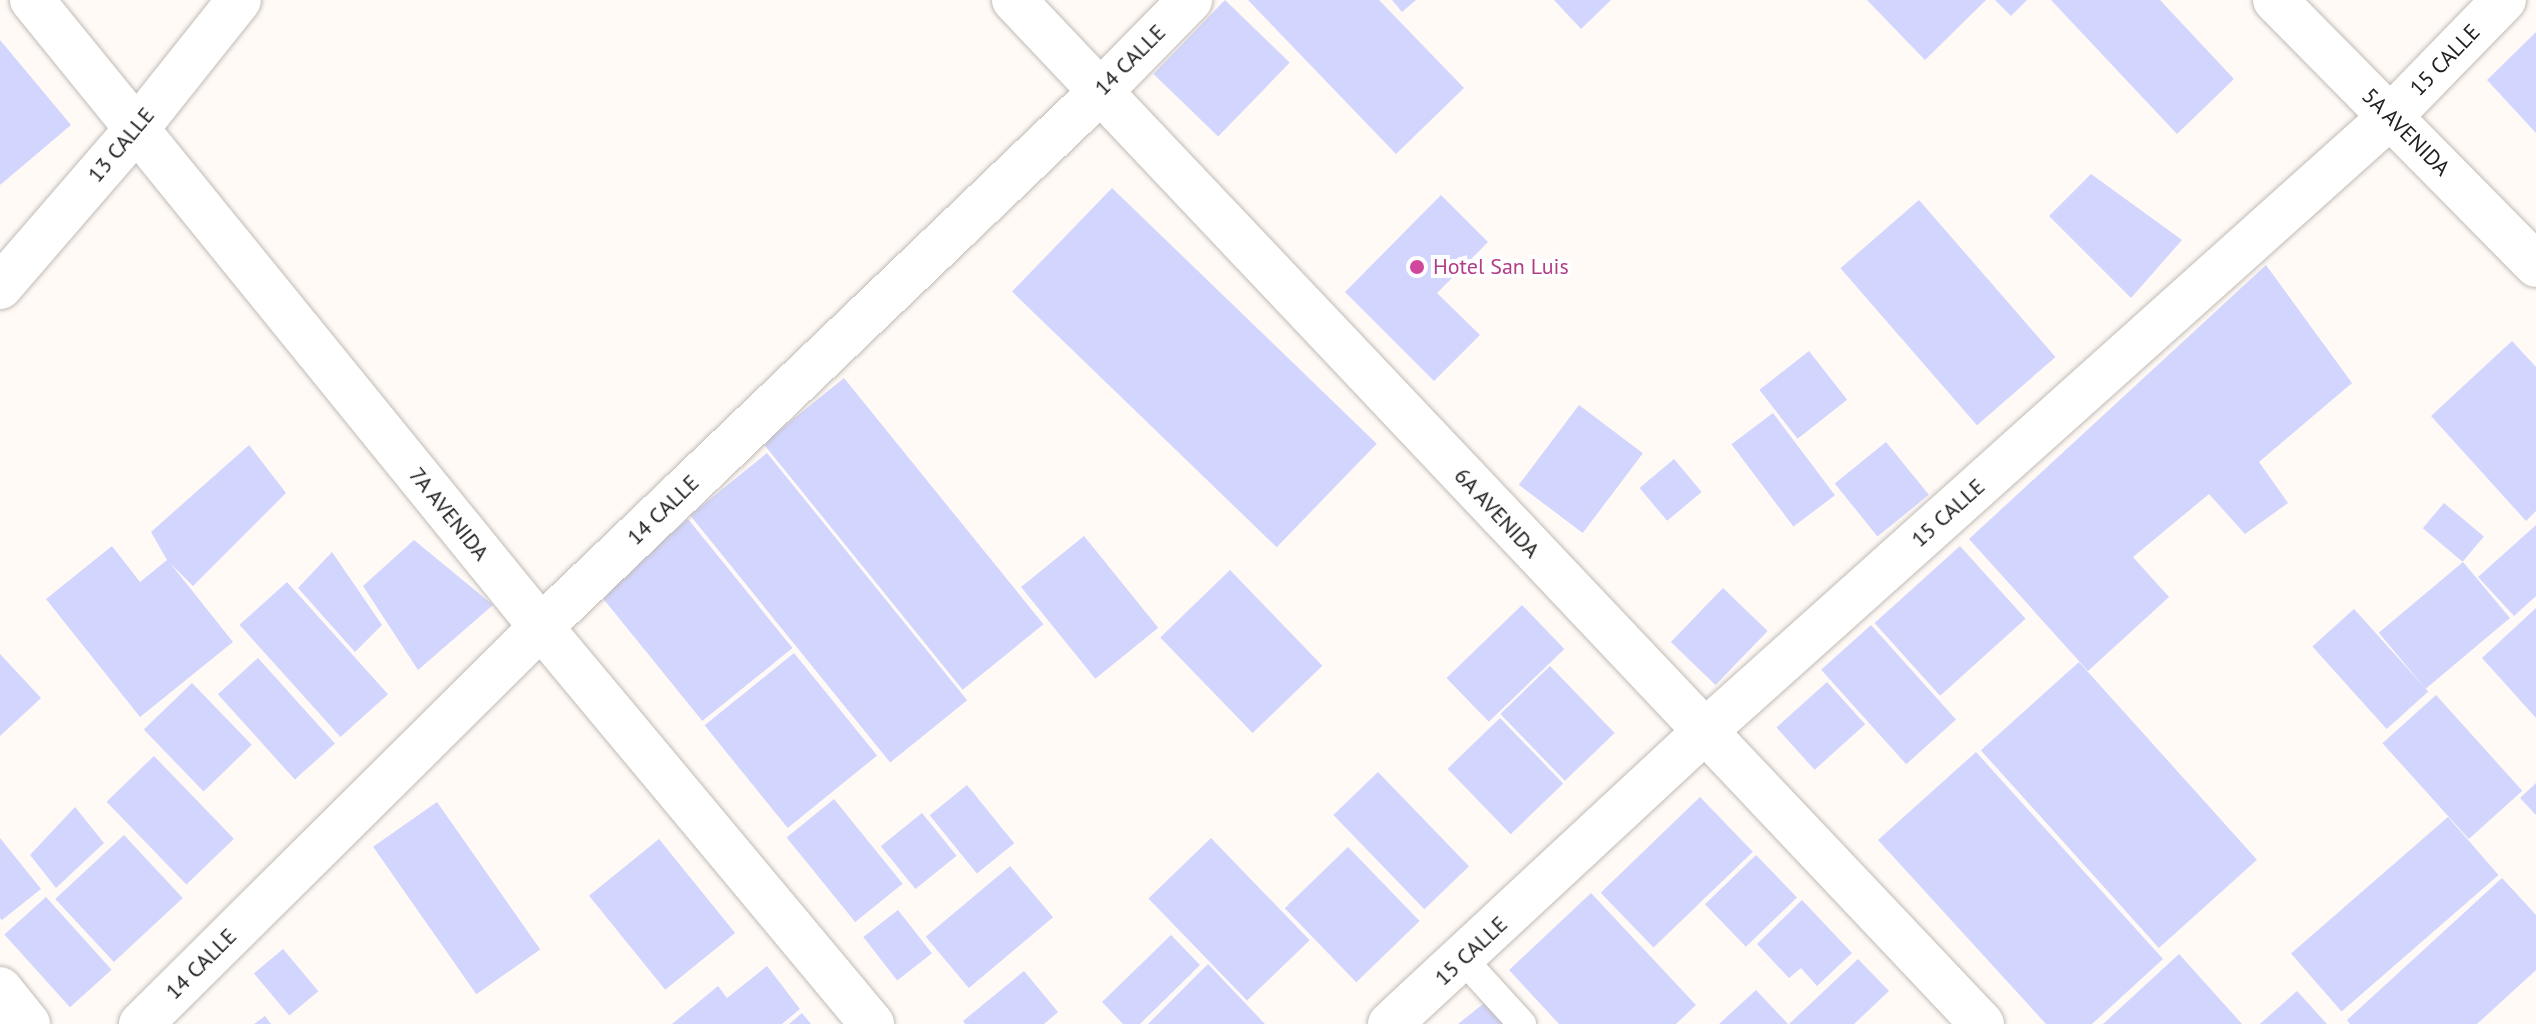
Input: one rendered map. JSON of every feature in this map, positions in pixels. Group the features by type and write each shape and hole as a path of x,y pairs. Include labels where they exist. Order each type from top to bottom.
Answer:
{"street":[{"name":"7A AVENIDA","path":"32,0 541,627 872,1024"},
{"name":"13 CALLE","path":"0,287 138,127 239,0"},
{"name":"6A AVENIDA","path":"1014,0 1982,1024"},
{"name":"14 CALLE","path":"141,1024 541,627 1100,92 1190,0"},
{"name":"5A AVENIDA","path":"2275,0 2536,265"},
{"name":"15 CALLE","path":"1390,1024 1704,732 2391,116 2504,0"},
{"path":"0,989 28,1024"}],"lane":[{"path":"1463,959 1522,1024"}],"building":[{"path":"1225,0 1290,63 1218,137 1153,74"},
{"path":"1248,0 1379,0 1464,88 1396,154"},
{"path":"1392,0 1416,0 1402,12"},
{"path":"1554,0 1611,0 1581,29"},
{"path":"1867,0 1986,0 1925,60"},
{"path":"1995,0 2027,0 2011,16"},
{"path":"2051,0 2160,0 2234,79 2177,134"},
{"path":"2536,32 2536,133 2487,80"},
{"path":"0,40 71,125 0,185"},
{"path":"2091,174 2182,240 2131,298 2049,216"},
{"path":"1112,188 1377,444 1277,547 1012,292"},
{"name":"Hotel San Luis","path":"1441,195 1488,242 1437,293 1480,335 1434,381 1345,292"},
{"path":"1919,200 2055,357 1977,425 1841,268"},
{"path":"2266,265 2352,383 2259,462 2288,503 2245,534 2209,494 2133,557 2169,597 2088,671 1969,539"},
{"path":"2512,341 2536,367 2536,511 2526,521 2431,416"},
{"path":"1809,351 1847,400 1798,439 1759,390"},
{"path":"844,378 1043,624 963,690 763,443"},
{"path":"1579,405 1643,453 1583,533 1519,485"},
{"path":"1773,413 1835,495 1793,527 1731,444"},
{"path":"1886,442 1929,495 1878,536 1835,484"},
{"path":"249,445 286,493 193,586 170,563 233,642 140,717 46,599 112,546 140,582 167,560 151,532"},
{"path":"767,453 967,700 890,762 690,515"},
{"path":"1674,459 1702,492 1667,521 1640,488"},
{"path":"2444,503 2484,536 2463,562 2423,528"},
{"path":"688,519 792,648 702,721 598,592"},
{"path":"2536,525 2536,596 2514,616 2478,577"},
{"path":"1084,536 1158,628 1095,679 1021,587"},
{"path":"414,540 493,605 418,670 363,586"},
{"path":"1960,546 2026,619 1940,696 1875,623"},
{"path":"332,552 382,625 355,652 298,588"},
{"path":"2463,562 2510,618 2426,689 2379,633"},
{"path":"1230,570 1322,666 1253,733 1160,637"},
{"path":"287,582 388,694 340,737 239,625"},
{"path":"1723,588 1768,631 1715,685 1671,642"},
{"path":"1522,605 1564,649 1489,722 1446,678"},
{"path":"2536,608 2536,718 2482,658"},
{"path":"2354,609 2428,691 2387,729 2312,646"},
{"path":"1871,625 1956,719 1906,764 1821,670"},
{"path":"794,653 877,756 788,828 705,725"},
{"path":"0,654 41,698 0,736"},
{"path":"258,658 335,743 295,780 218,694"},
{"path":"2079,662 2257,860 2159,948 1981,750"},
{"path":"1550,666 1615,733 1565,781 1500,714"},
{"path":"1827,682 1865,724 1815,770 1776,728"},
{"path":"192,683 252,745 204,791 144,730"},
{"path":"2436,695 2522,791 2469,839 2382,743"},
{"path":"1500,718 1563,783 1511,834 1447,769"},
{"path":"1976,752 2163,959 2092,1024 2046,1024 1878,840"},
{"path":"154,756 234,839 186,885 107,802"},
{"path":"1378,772 1469,866 1424,909 1333,815"},
{"path":"2536,783 2536,815 2520,798"},
{"path":"967,785 1014,843 977,873 930,815"},
{"path":"1700,797 1753,852 1654,948 1601,893"},
{"path":"834,799 903,884 855,922 787,837"},
{"path":"437,802 540,949 476,994 373,847"},
{"path":"75,807 104,843 56,888 30,855"},
{"path":"922,813 957,856 915,889 881,846"},
{"path":"2448,817 2499,875 2342,1012 2291,953"},
{"path":"124,835 183,898 114,962 55,899"},
{"path":"0,838 41,889 2,920 0,918"},
{"path":"1211,838 1310,940 1247,1001 1148,898"},
{"path":"659,839 735,933 665,990 589,896"},
{"path":"1348,847 1420,921 1356,982 1285,908"},
{"path":"1756,855 1797,897 1746,947 1705,904"},
{"path":"1010,866 1053,917 969,988 926,937"},
{"path":"2502,878 2536,915 2536,970 2477,1024 2350,1024 2347,1020"},
{"path":"1591,893 1696,1005 1676,1024 1559,1024 1509,970"},
{"path":"46,897 112,970 70,1007 4,934"},
{"path":"1802,900 1852,953 1817,986 1801,968 1789,978 1757,944"},
{"path":"898,910 932,953 897,980 863,937"},
{"path":"1171,935 1200,965 1140,1024 1123,1024 1102,1002"},
{"path":"283,949 318,991 289,1016 254,973"},
{"path":"2179,954 2242,1024 2103,1024"},
{"path":"1858,959 1889,991 1854,1024 1789,1024"},
{"path":"1208,964 1265,1024 1148,1024"},
{"path":"767,966 800,1009 782,1024 672,1024 718,986 727,998"},
{"path":"1024,971 1058,1012 1044,1024 965,1024 963,1021"},
{"path":"1756,990 1788,1024 1719,1024"},
{"path":"2297,991 2327,1024 2260,1024"},
{"path":"1488,1000 1507,1024 1458,1024"},
{"path":"802,1013 811,1024 789,1024"},
{"path":"265,1016 271,1024 254,1024"}],"place":[{"name":"Hotel San Luis","path":"1417,267"}]}
